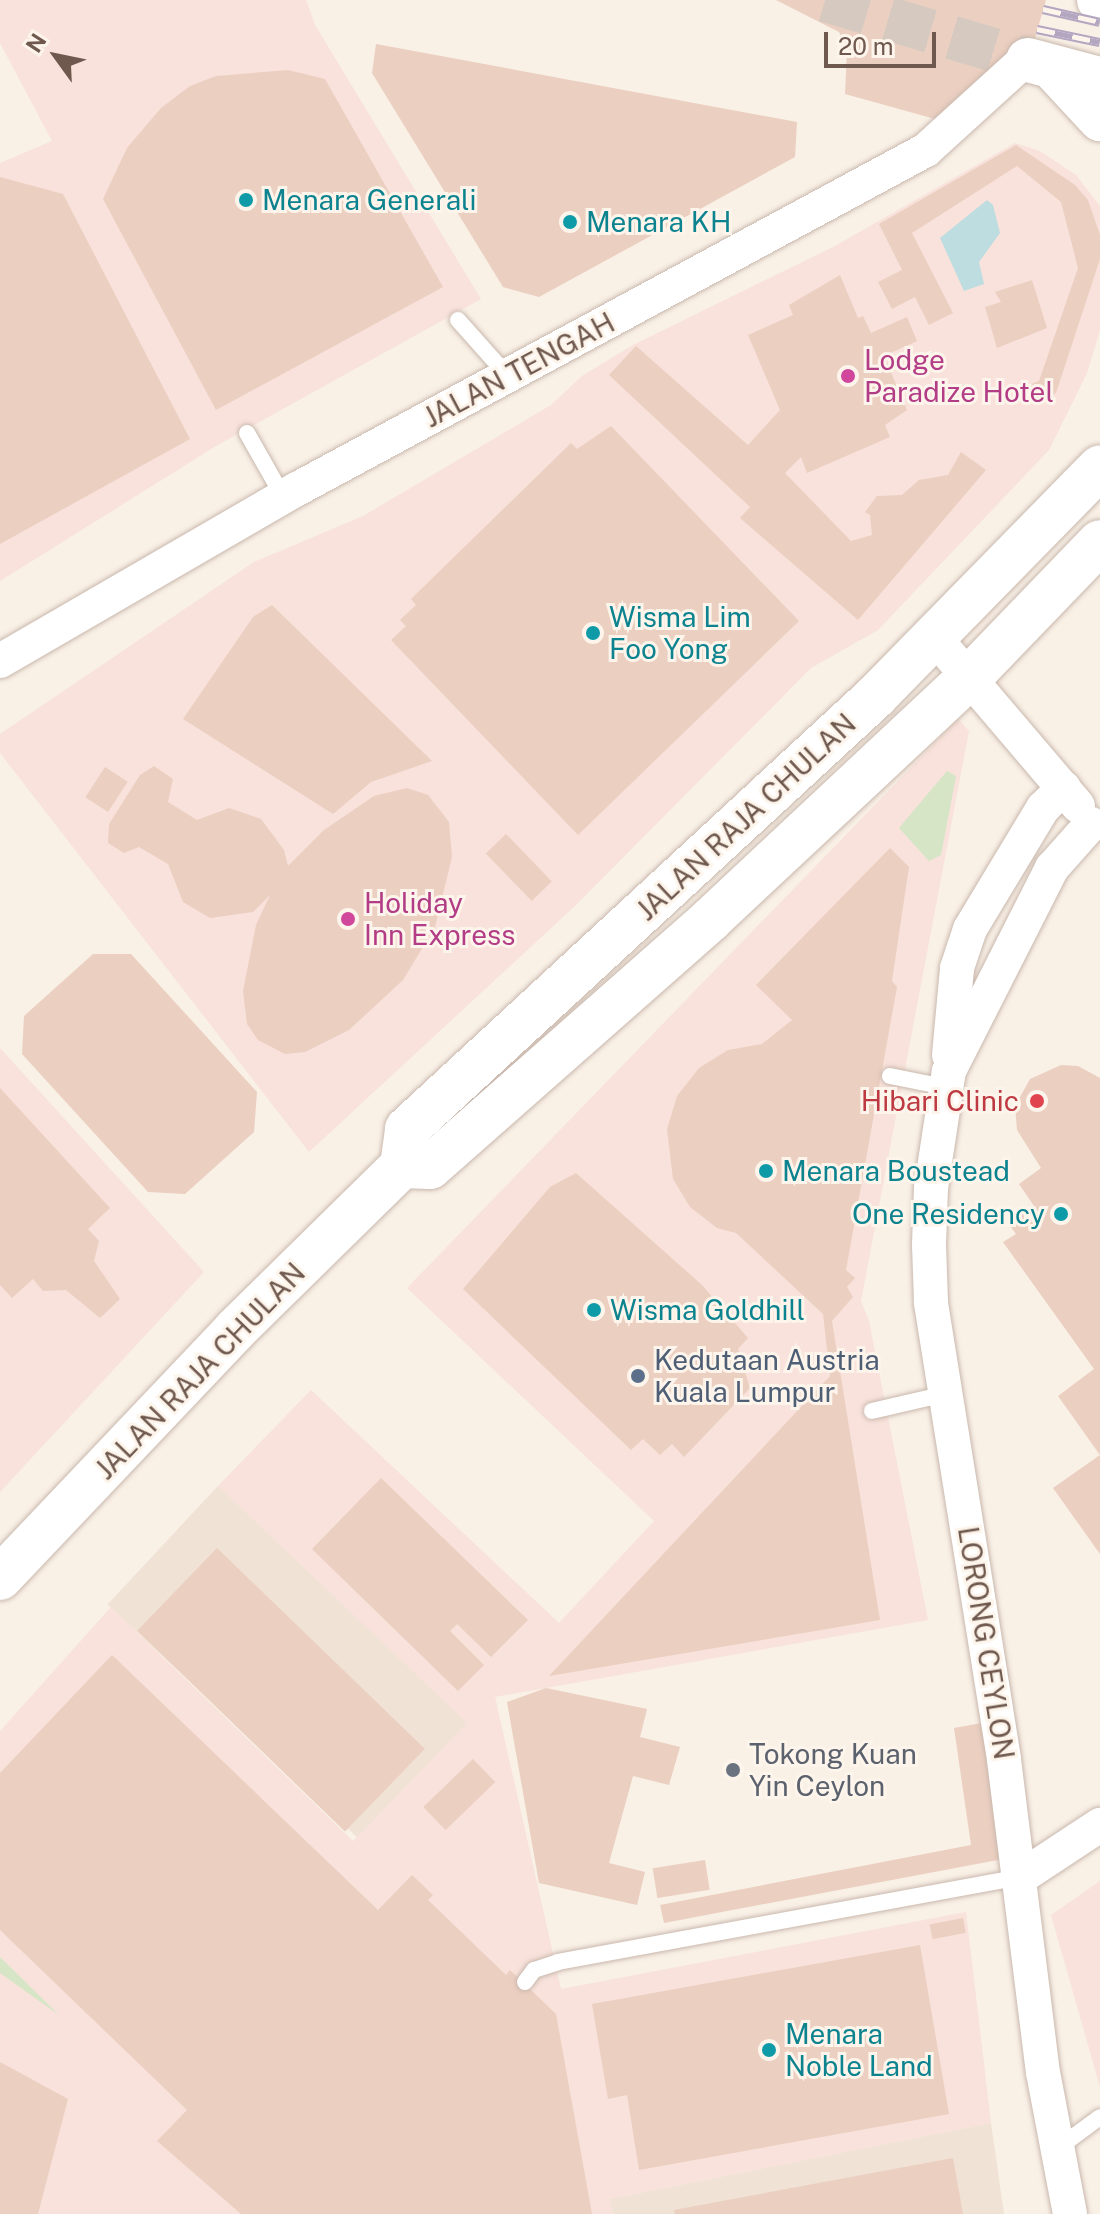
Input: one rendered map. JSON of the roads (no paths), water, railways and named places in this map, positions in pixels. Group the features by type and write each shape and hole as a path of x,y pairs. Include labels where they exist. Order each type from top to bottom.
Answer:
{"main road":[{"path":"1035,62 1100,79"},
{"path":"1035,62 1100,119"},
{"path":"1054,515 1100,449"},
{"name":"JALAN RAJA CHULAN","path":"0,1578 235,1330 402,1166 407,1129 936,639 1100,467"},
{"name":"JALAN RAJA CHULAN","path":"402,1166 430,1167 711,919 970,677 1100,542"}],"street":[{"name":"JALAN TENGAH","path":"0,661 284,498 926,150 1035,62"},
{"path":"936,639 1064,788 1096,830"},
{"name":"LORONG CEYLON","path":"1064,788 1043,808 970,929 957,968 929,1245 945,1394 1021,1877 1043,2073 1070,2214"},
{"name":"LORONG CEYLON","path":"947,1079 1052,868 1096,830"},
{"path":"1021,1877 1100,1825"}],"lane":[{"path":"458,320 507,375"},
{"path":"247,433 284,498"},
{"path":"890,1076 947,1079"},
{"path":"872,1411 945,1394"},
{"path":"525,1982 534,1970 558,1962 1021,1877"},
{"path":"1058,2148 1100,2117"}],"water":[{"path":"987,200 993,205 1000,233 979,262 984,284 964,291 940,238"}],"tunnel":[{"path":"825,0 1028,60"}],"railway":[{"path":"1043,9 1100,22"},
{"path":"1037,29 1100,42"}],"place":[{"name":"Menara Generali","path":"246,200"},
{"name":"Menara KH","path":"570,222"},
{"name":"Lodge Paradize Hotel","path":"848,376"},
{"name":"Wisma Lim Foo Yong","path":"593,633"},
{"name":"Holiday Inn Express","path":"348,919"},
{"name":"Hibari Clinic","path":"1037,1101"},
{"name":"Menara Boustead","path":"766,1171"},
{"name":"One Residency","path":"1061,1214"},
{"name":"Wisma Goldhill","path":"594,1310"},
{"name":"Kedutaan Austria Kuala Lumpur","path":"638,1376"},
{"name":"Tokong Kuan Yin Ceylon","path":"733,1770"},
{"name":"Menara Noble Land","path":"769,2050"}]}
